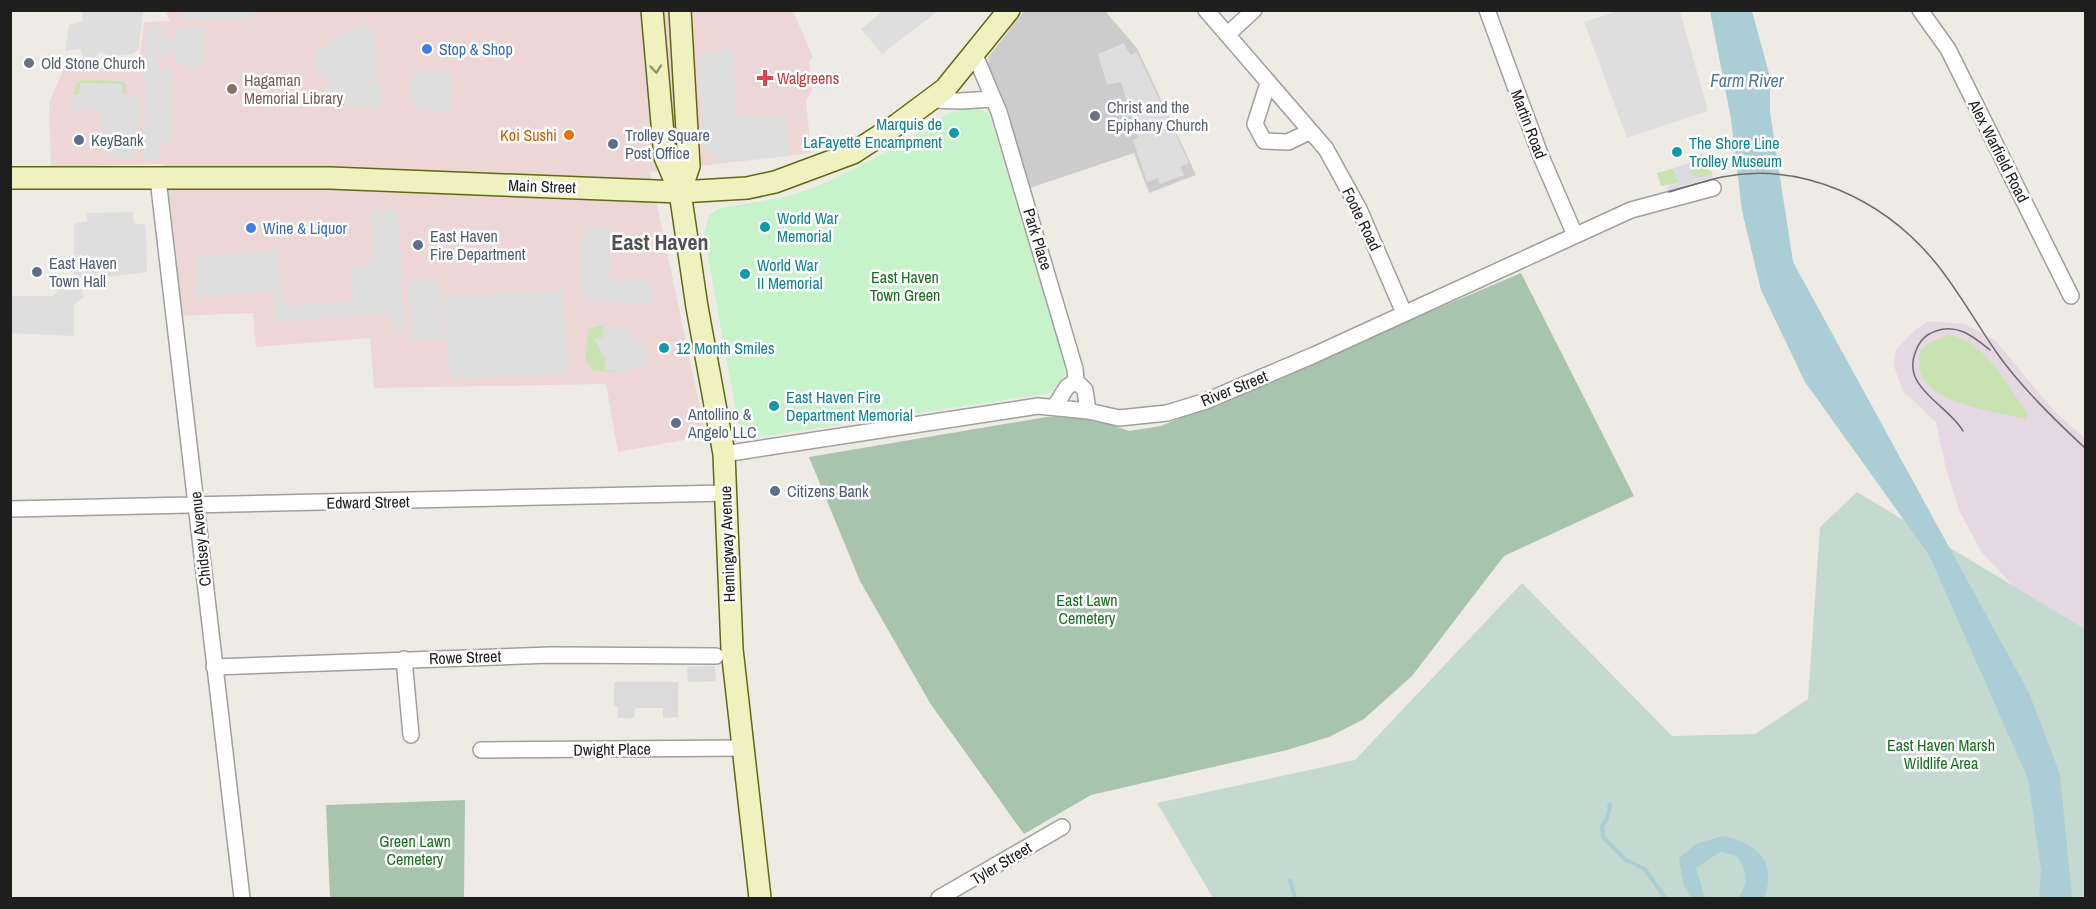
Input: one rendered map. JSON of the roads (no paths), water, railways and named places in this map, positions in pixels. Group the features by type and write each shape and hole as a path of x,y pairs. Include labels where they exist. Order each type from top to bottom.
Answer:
{"main road":[{"name":"Hemingway Avenue","path":"652,10 662,140 670,174 680,192 683,223 724,454 727,585 760,898"},
{"name":"Hemingway Avenue","path":"680,10 689,166 680,192"},
{"name":"Main Street","path":"10,178 340,178 680,192 747,188 775,182 853,153 932,100 975,55 1009,10"}],"street":[{"name":"Foote Road","path":"1206,10 1326,149 1359,209 1404,313"},
{"path":"1228,34 1254,10"},
{"name":"Martin Road","path":"1487,10 1540,154 1575,235"},
{"name":"Alex Warfield Road","path":"1920,10 1948,49 2071,296"},
{"name":"Park Place","path":"975,55 993,99 1050,277 1075,369 1076,381 1085,390 1088,411"},
{"path":"1268,83 1255,124 1264,141 1288,142 1309,132"},
{"path":"932,100 993,99"},
{"name":"Chidsey Avenue","path":"158,179 242,898"},
{"name":"River Street","path":"724,454 1038,406 1055,406 1119,418 1167,413 1241,386 1647,204 1713,188"},
{"path":"1055,406 1066,387 1076,381"},
{"name":"Edward Street","path":"10,509 726,493"},
{"name":"Rowe Street","path":"214,667 551,655 716,656"},
{"path":"404,659 411,735"},
{"name":"Dwight Place","path":"481,750 743,747"},
{"name":"Tyler Street","path":"939,898 1062,827"}],"water":[{"name":"Farm River","path":"1710,11 1752,11 1770,77 1770,112 1793,262 2029,693 2060,774 2072,898 2039,898 2041,870 2028,779 1929,555 1805,382 1761,290 1742,211 1731,119"},
{"path":"1723,836 1746,844 1762,856 1768,874 1768,885 1764,898 1738,898 1746,877 1743,867 1737,856 1720,852 1696,868 1705,898 1691,898 1683,883 1679,858 1696,844"}],"waterway":[{"path":"1610,804 1607,819 1602,826 1603,837 1626,860 1645,869 1665,898"},
{"path":"1290,880 1295,898"}],"tram line":[{"path":"1669,192 1722,177 1752,174 1782,175 1840,190 1867,204 1892,220 1935,262 2009,369 2040,404 2086,449"},
{"path":"1963,431 1921,386 1915,376 1913,365 1915,353 1925,337 1944,329 1959,330 1978,340 1990,350"}],"place":[{"name":"Stop & Shop","path":"427,49"},
{"name":"Old Stone Church","path":"29,63"},
{"name":"Walgreens","path":"765,78"},
{"name":"Hagaman Memorial Library","path":"232,89"},
{"name":"Christ and the Epiphany Church","path":"1095,116"},
{"name":"Marquis de LaFayette Encampment","path":"954,133"},
{"name":"Koi Sushi","path":"569,135"},
{"name":"KeyBank","path":"79,140"},
{"name":"Trolley Square Post Office","path":"613,144"},
{"name":"The Shore Line Trolley Museum","path":"1677,152"},
{"name":"World War Memorial","path":"765,227"},
{"name":"Wine & Liquor","path":"251,228"},
{"name":"East Haven Fire Department","path":"418,245"},
{"name":"East Haven Town Hall","path":"37,272"},
{"name":"World War II Memorial","path":"745,274"},
{"name":"12 Month Smiles","path":"664,348"},
{"name":"East Haven Fire Department Memorial","path":"774,406"},
{"name":"Antollino & Angelo LLC","path":"676,423"},
{"name":"Citizens Bank","path":"775,491"}],"district":[{"name":"East Haven","path":"660,242"}],"park label":[{"name":"East Haven Town Green","path":"905,286"},
{"name":"East Lawn Cemetery","path":"1087,609"},
{"name":"East Haven Marsh Wildlife Area","path":"1941,754"},
{"name":"Green Lawn Cemetery","path":"415,850"}]}
